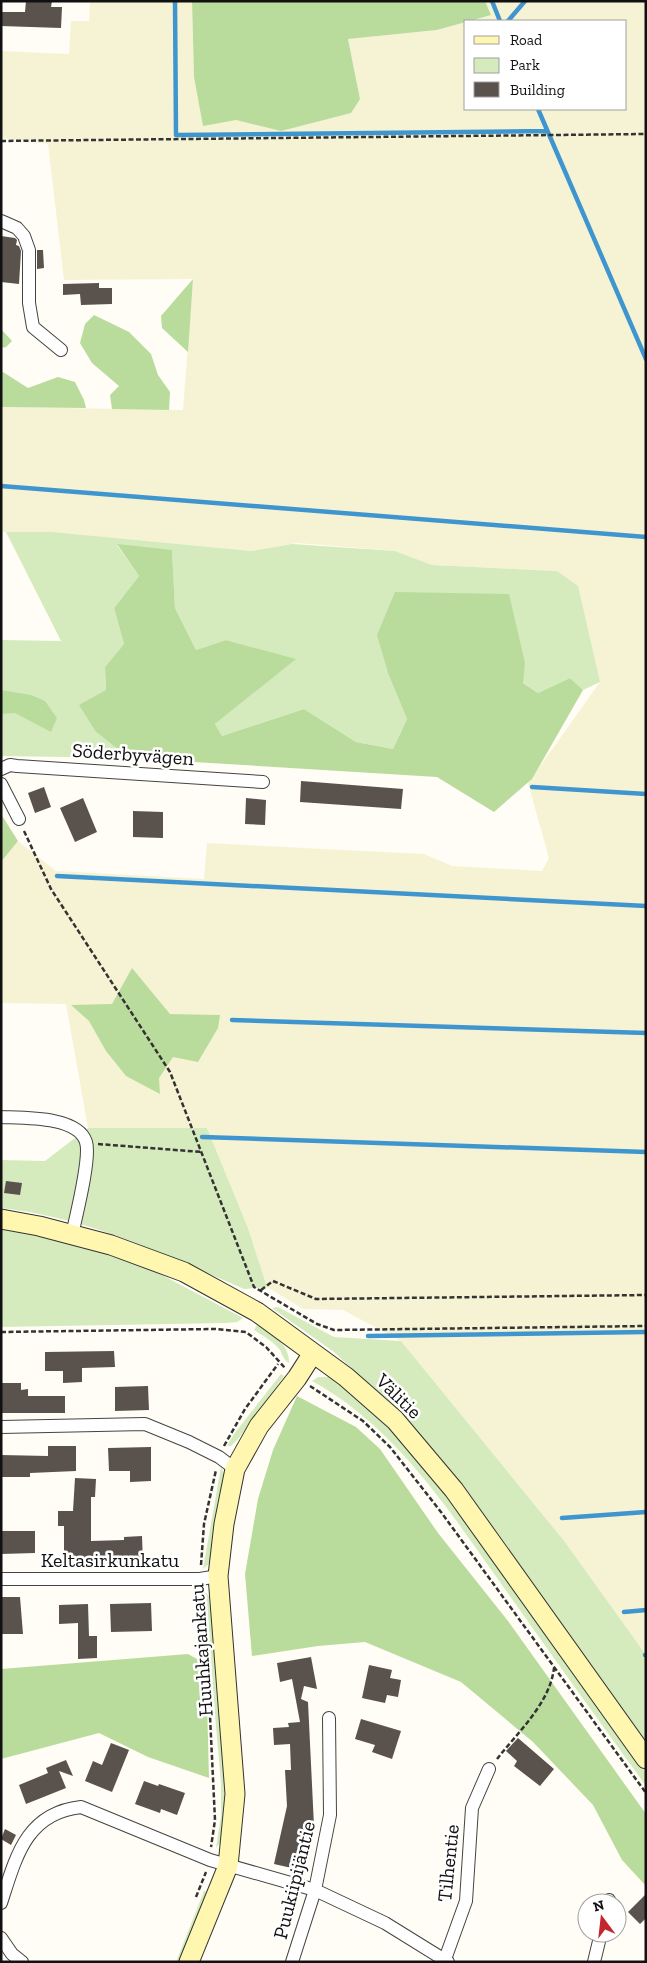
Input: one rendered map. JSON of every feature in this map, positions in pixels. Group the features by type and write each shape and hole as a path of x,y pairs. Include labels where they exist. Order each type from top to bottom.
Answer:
{"main road":[{"name":"Välitie","path":"1,1220 111,1245 184,1272 257,1312 313,1352 395,1420 454,1490 646,1758"},
{"name":"Huuhkajankatu","path":"189,1962 228,1866 235,1794 218,1576 224,1524 235,1469 259,1426 297,1378 313,1352"}],"street":[{"path":"1,221 17,228 24,236 29,250 29,303 33,327 61,350"},
{"name":"Söderbyvägen","path":"1,769 10,765 263,782"},
{"path":"1,784 19,819"},
{"path":"1,1117 29,1118 67,1124 82,1135 87,1143 87,1157 72,1235"},
{"path":"1,1427 146,1424 219,1457 235,1469"},
{"name":"Keltasirkunkatu","path":"1,1579 200,1579 218,1576"},
{"name":"Puukiipijäntie","path":"292,1962 315,1890 330,1815 329,1718"},
{"name":"Tilhentie","path":"446,1961 466,1902 472,1808 489,1769"},
{"path":"1,1903 16,1858 34,1829 48,1816 65,1809 81,1807 228,1866 315,1890 385,1923 446,1961"},
{"path":"1,1938 12,1954 22,1962"},
{"path":"594,1962 599,1943"}],"path":[{"path":"1,141 646,134"},
{"path":"19,819 51,889 170,1072 248,1275 254,1286 317,1324 334,1330 646,1326"},
{"path":"87,1143 202,1152"},
{"path":"260,1290 273,1282 316,1299 646,1295"},
{"path":"1,1332 215,1329 246,1332 266,1347 278,1364 363,1421 390,1447 441,1512 646,1793"},
{"path":"489,1769 538,1706 552,1684 555,1667"}],"shaded area":[{"path":"90,1 192,1 194,77 236,120 281,131 360,99 348,39 437,30 464,23 464,110 627,110 627,20 472,20 491,15 485,1 646,1 646,1655 565,1542 401,1341 343,1310 303,1309 267,1287 248,1228 207,1128 88,1128 66,1004 1,1003 1,862 18,841 56,871 204,879 207,843 424,854 452,866 542,871 549,858 528,783 600,682 557,571 432,565 395,551 297,543 251,551 53,532 1,532 1,407 183,410 193,279 64,280 48,144 1,138 1,51 69,54 71,21 89,21"}],"green space":[{"path":"192,1 485,1 491,15 473,20 464,20 464,22 437,30 348,39 360,99 351,113 281,131 236,120 203,126 194,77"},
{"path":"193,279 188,352 162,328 161,316"},
{"path":"94,315 129,332 151,354 158,375 170,392 169,410 112,409 110,395 119,386 92,363 80,343 85,324"},
{"path":"1,329 12,341 6,347 1,348"},
{"path":"3,372 28,388 58,377 75,382 86,408 1,407 1,374"},
{"path":"6,532 53,532 251,551 292,544 395,551 432,565 557,571 578,586 600,682 583,690 570,678 538,693 522,682 525,663 389,676 407,719 393,749 356,742 304,709 222,736 215,724 295,659 226,640 196,650 175,608 172,551 117,545 139,576 114,608 124,644 105,667 106,690 96,732 129,758 1,756 1,640 61,641"},
{"path":"117,544 172,550 175,608 196,650 226,640 296,659 215,724 222,736 304,709 356,742 393,749 407,719 389,676 377,635 395,592 509,594 525,663 523,683 538,693 570,678 583,690 532,779 494,812 437,777 129,758 96,732 79,705 106,690 105,667 124,644 114,608 139,576"},
{"path":"1,690 31,695 45,701 57,718 51,732 15,713 1,714"},
{"path":"1,814 18,841 1,862"},
{"path":"132,968 170,1014 220,1015 218,1028 198,1062 173,1057 159,1078 160,1094 126,1076 106,1051 89,1021 71,1005 112,1004"},
{"path":"88,1128 207,1128 248,1228 267,1287 244,1289 156,1251 95,1229 33,1213 1,1208 1,1160 45,1161"},
{"path":"1,1228 77,1244 145,1266 243,1318 237,1322 225,1323 1,1327"},
{"path":"278,1307 334,1337 401,1341 565,1542 646,1655 646,1742 555,1616 396,1409 334,1352 272,1308"},
{"path":"257,1325 279,1340 286,1350 289,1363 274,1344 254,1330"},
{"path":"281,1374 284,1376 239,1438 231,1446 227,1446 234,1434"},
{"path":"318,1377 328,1377 337,1381 390,1427 446,1494 646,1773 646,1786 465,1533 421,1475 371,1423 343,1400 312,1381"},
{"path":"297,1396 356,1427 380,1449 438,1533 508,1621 646,1814 646,1886 622,1860 593,1805 533,1742 461,1682 365,1642 318,1646 252,1656 245,1574 258,1499 273,1450"},
{"path":"221,1467 224,1474 210,1563 203,1569"},
{"path":"204,1590 209,1596 227,1782 222,1840 216,1848 221,1816 221,1783"},
{"path":"188,1654 206,1664 209,1778 148,1757 99,1733 1,1759 1,1669"},
{"path":"204,1891 209,1892 180,1962 176,1962"}],"building":[{"path":"26,1 52,1 51,7 62,7 61,28 1,26 1,12 25,12"},
{"path":"1,236 17,240 16,245 19,246 21,251 19,284 1,282"},
{"path":"37,250 43,250 44,268 37,269"},
{"path":"99,283 99,288 112,288 112,304 81,305 80,294 63,295 63,284"},
{"path":"301,781 403,789 401,809 300,802"},
{"path":"44,787 51,807 35,813 28,793"},
{"path":"83,798 97,832 75,842 60,808"},
{"path":"246,798 266,800 265,825 245,824"},
{"path":"133,811 163,812 163,838 133,837"},
{"path":"6,1181 22,1183 20,1195 4,1193"},
{"path":"114,1351 115,1367 82,1368 82,1382 63,1383 63,1371 45,1371 45,1352"},
{"path":"1,1383 21,1383 21,1390 28,1389 28,1396 65,1396 65,1413 1,1413"},
{"path":"148,1386 149,1410 115,1411 115,1387"},
{"path":"48,1446 76,1446 76,1471 30,1473 30,1477 1,1477 1,1455 48,1456"},
{"path":"151,1447 151,1481 130,1482 130,1471 109,1471 108,1448"},
{"path":"75,1478 96,1479 95,1497 91,1497 91,1541 124,1540 124,1537 142,1536 143,1563 64,1561 64,1526 58,1526 58,1511 73,1511"},
{"path":"1,1531 35,1531 35,1553 1,1554"},
{"path":"1,1597 20,1597 23,1634 1,1634"},
{"path":"151,1603 152,1631 111,1632 110,1604"},
{"path":"88,1604 89,1636 97,1636 97,1658 78,1659 78,1623 59,1624 59,1605"},
{"path":"311,1657 317,1689 304,1686 301,1699 308,1702 314,1826 310,1843 302,1841 296,1869 274,1864 287,1806 285,1770 291,1770 290,1744 274,1745 273,1728 289,1727 288,1723 300,1722 292,1679 280,1682 277,1663"},
{"path":"369,1665 392,1670 390,1678 401,1680 398,1697 387,1695 385,1703 362,1698"},
{"path":"361,1719 401,1731 392,1759 372,1752 375,1745 355,1739"},
{"path":"518,1738 554,1769 540,1786 514,1766 517,1761 506,1751"},
{"path":"111,1743 129,1750 112,1792 85,1781 93,1761 102,1765"},
{"path":"66,1760 73,1776 59,1771 66,1788 26,1804 19,1785 48,1773 46,1768"},
{"path":"144,1781 185,1793 177,1815 161,1809 160,1813 135,1804"},
{"path":"5,1829 16,1835 11,1845 1,1839"},
{"path":"646,1894 646,1918 640,1924 628,1912"}],"waterway":[{"path":"175,1 176,135 547,131"},
{"path":"492,1 500,20"},
{"path":"509,20 525,1"},
{"path":"538,110 646,359"},
{"path":"1,486 646,537"},
{"path":"532,787 646,794"},
{"path":"57,876 646,906"},
{"path":"232,1020 646,1033"},
{"path":"202,1137 646,1152"},
{"path":"368,1336 646,1332"},
{"path":"562,1518 646,1512"},
{"path":"624,1612 646,1610"}]}
